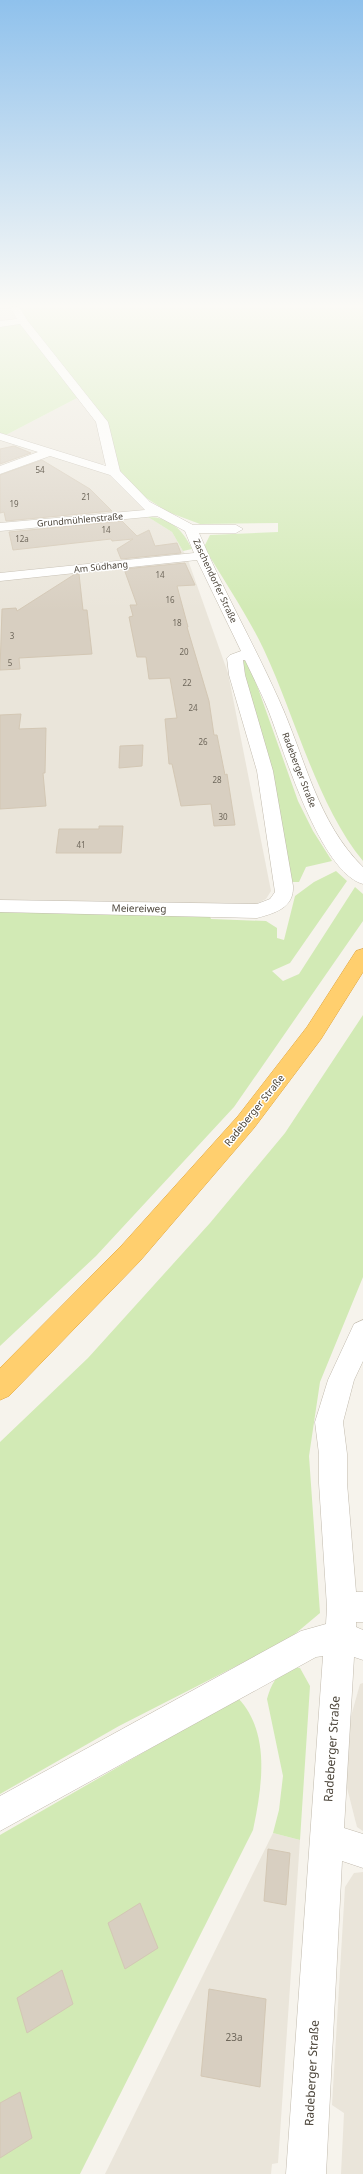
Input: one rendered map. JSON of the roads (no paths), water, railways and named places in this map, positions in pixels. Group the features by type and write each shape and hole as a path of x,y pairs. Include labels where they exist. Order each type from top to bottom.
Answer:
{"highway":[{"name":"Radeberger Straße","path":"0,1387 131,1253 246,1122 314,1033 363,956"}],"street":[{"path":"91,408 102,422 114,472"},
{"path":"0,436 114,472"},
{"path":"0,470 50,452"},
{"name":"Zaschendorfer Straße","path":"114,472 146,505 191,529 201,556 250,653"},
{"name":"Grundmühlenstraße","path":"0,527 160,512"},
{"path":"191,529 236,529"},
{"name":"Am Südhang","path":"0,577 201,556"},
{"name":"Radeberger Straße","path":"250,653 276,712 311,804 330,838 359,875"},
{"name":"Meiereiweg","path":"0,906 257,911 269,908 276,904 285,893 271,809 264,771 237,675 235,658 250,653"},
{"name":"Radeberger Straße","path":"306,2174 326,1839 352,1624 333,1483 333,1454 329,1422 341,1380 363,1332"},
{"path":"0,1814 312,1642 352,1624"},
{"path":"326,1839 363,1851"}]}
